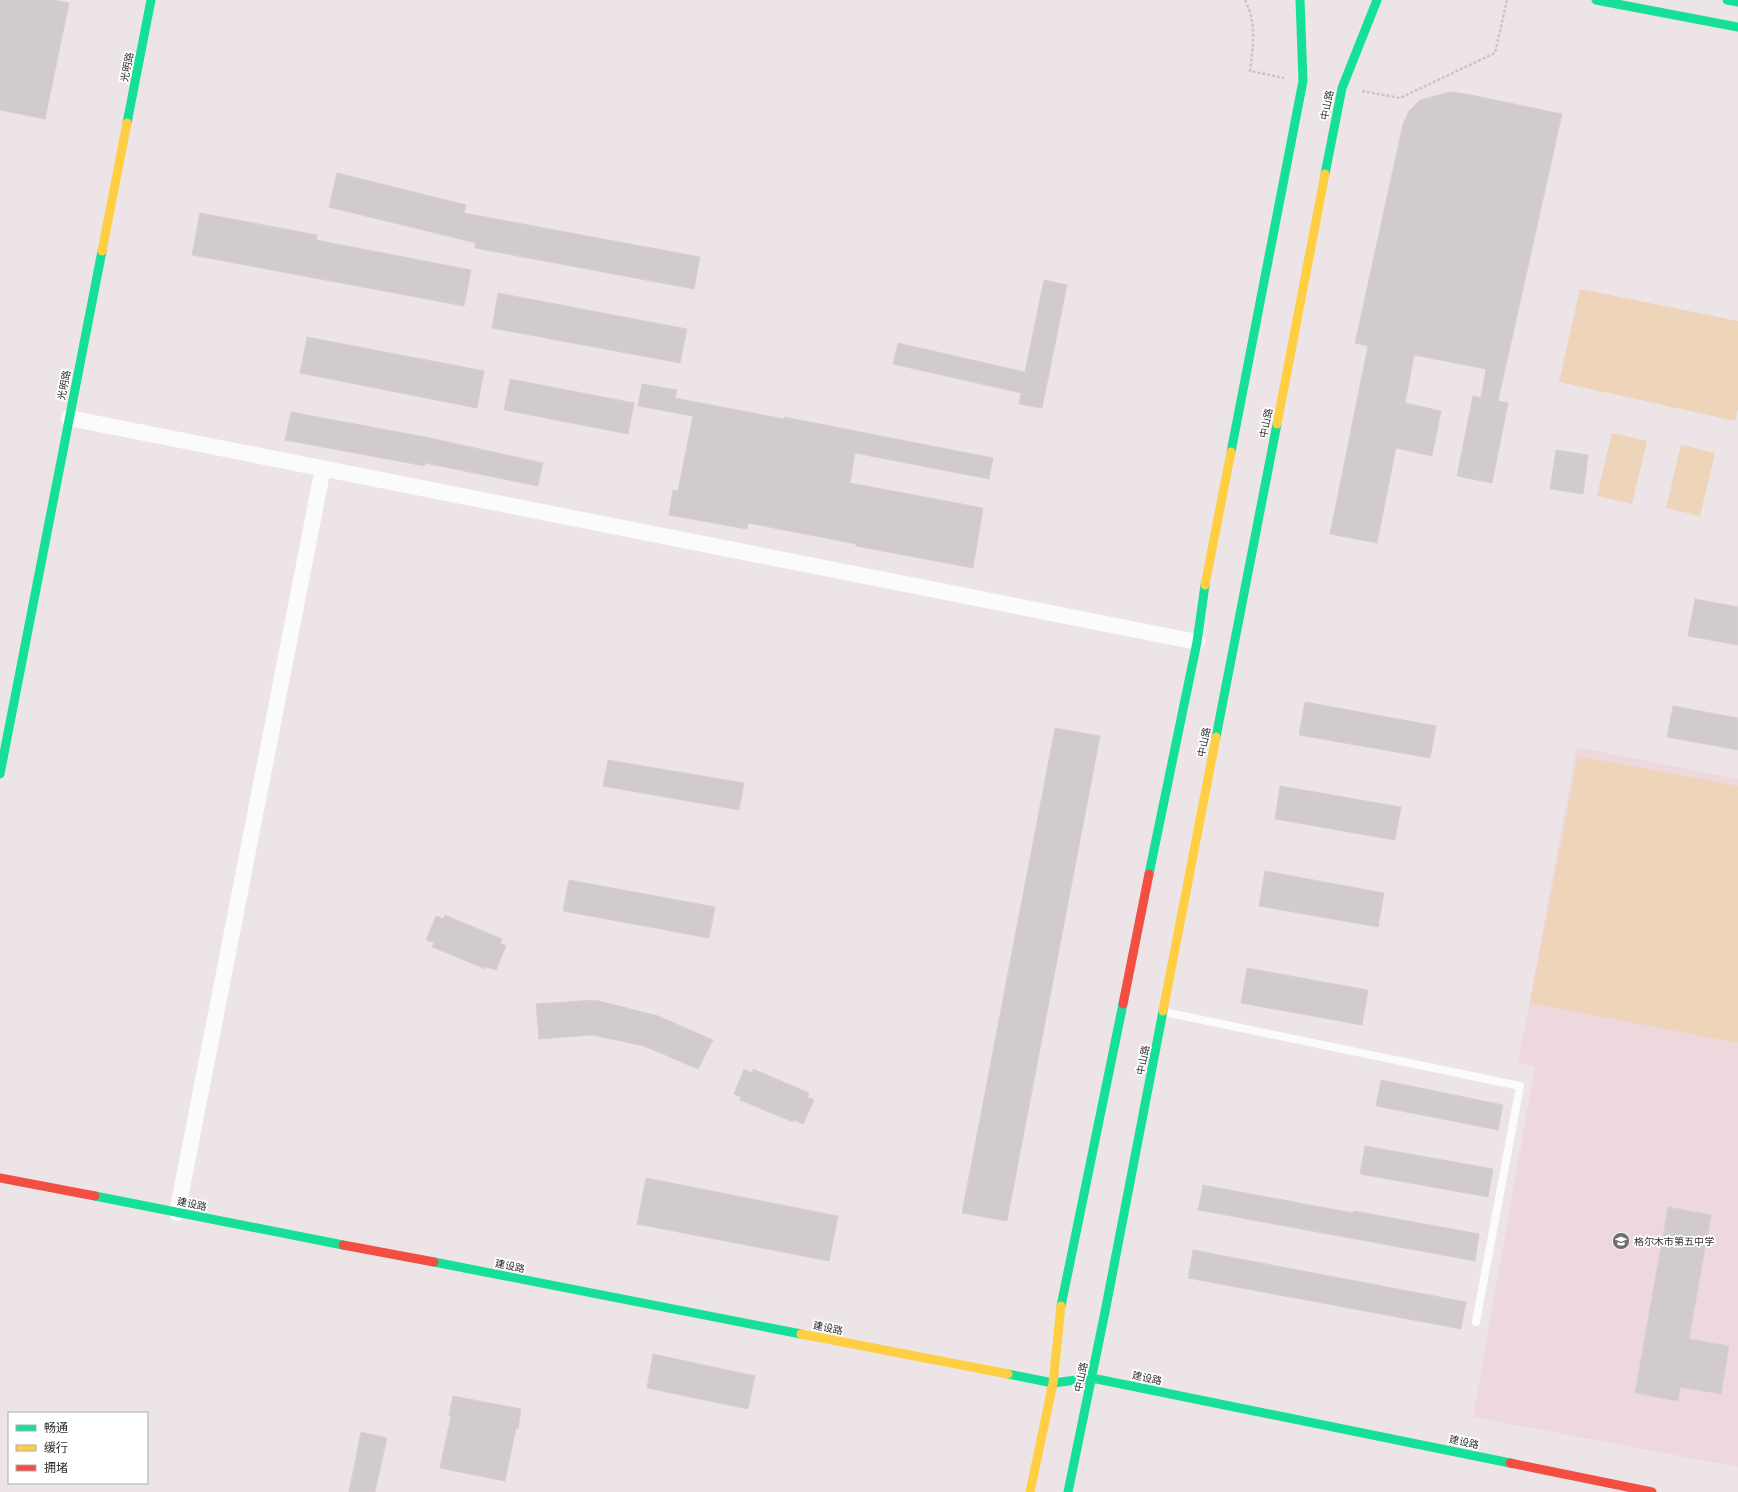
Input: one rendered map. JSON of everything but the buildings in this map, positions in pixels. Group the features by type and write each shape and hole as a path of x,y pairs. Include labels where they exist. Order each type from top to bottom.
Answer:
{"main road":[{"name":"光明路","path":"0,774 151,0"},
{"path":"1030,1492 1053,1383 1061,1304 1197,642 1202,600 1302,81 1300,0"},
{"name":"中山路","path":"1068,1492 1092,1378 1342,88 1377,0"},
{"path":"1596,0 1738,27"},
{"path":"1727,0 1738,2"},
{"name":"建设路","path":"0,1178 1053,1383 1092,1378 1652,1492"}],"street":[{"path":"69,418 1197,642"},
{"path":"177,1213 323,468"}],"lane":[{"path":"1163,1012 1520,1086 1476,1322"}],"shaded area":[{"path":"1580,289 1738,321 1738,408 1735,421 1559,382"},
{"path":"1612,433 1647,441 1632,504 1597,496"},
{"path":"1681,445 1715,453 1700,516 1666,508"},
{"name":"格尔木市第五中学","path":"1577,747 1738,779 1738,1467 1473,1417 1535,1066 1518,1063"},
{"path":"1578,756 1738,786 1738,1043 1530,1003"}],"traffic: fast":[{"path":"127,123 151,0"},
{"path":"1231,452 1303,81 1300,0"},
{"path":"1325,174 1342,88 1377,0"},
{"path":"1596,0 1738,27"},
{"path":"1727,0 1738,2"},
{"path":"0,774 102,251"},
{"path":"1216,737 1277,424"},
{"path":"1149,874 1197,642 1205,585"},
{"path":"1061,1306 1123,1004"},
{"path":"1068,1492 1105,1312 1163,1011"},
{"path":"95,1196 343,1245"},
{"path":"434,1262 801,1334"},
{"path":"1008,1374 1053,1383 1092,1378 1510,1463"}],"traffic: slow":[{"path":"102,251 127,123"},
{"path":"1277,424 1325,174"},
{"path":"1205,585 1231,452"},
{"path":"1163,1011 1216,737"},
{"path":"1030,1492 1053,1383 1061,1306"},
{"path":"801,1334 1008,1374"}],"traffic: jam":[{"path":"1123,1004 1149,874"},
{"path":"0,1178 95,1196"},
{"path":"343,1245 434,1262"},
{"path":"1510,1463 1652,1492"}],"place":[{"name":"格尔木市第五中学","path":"1621,1241"}]}
